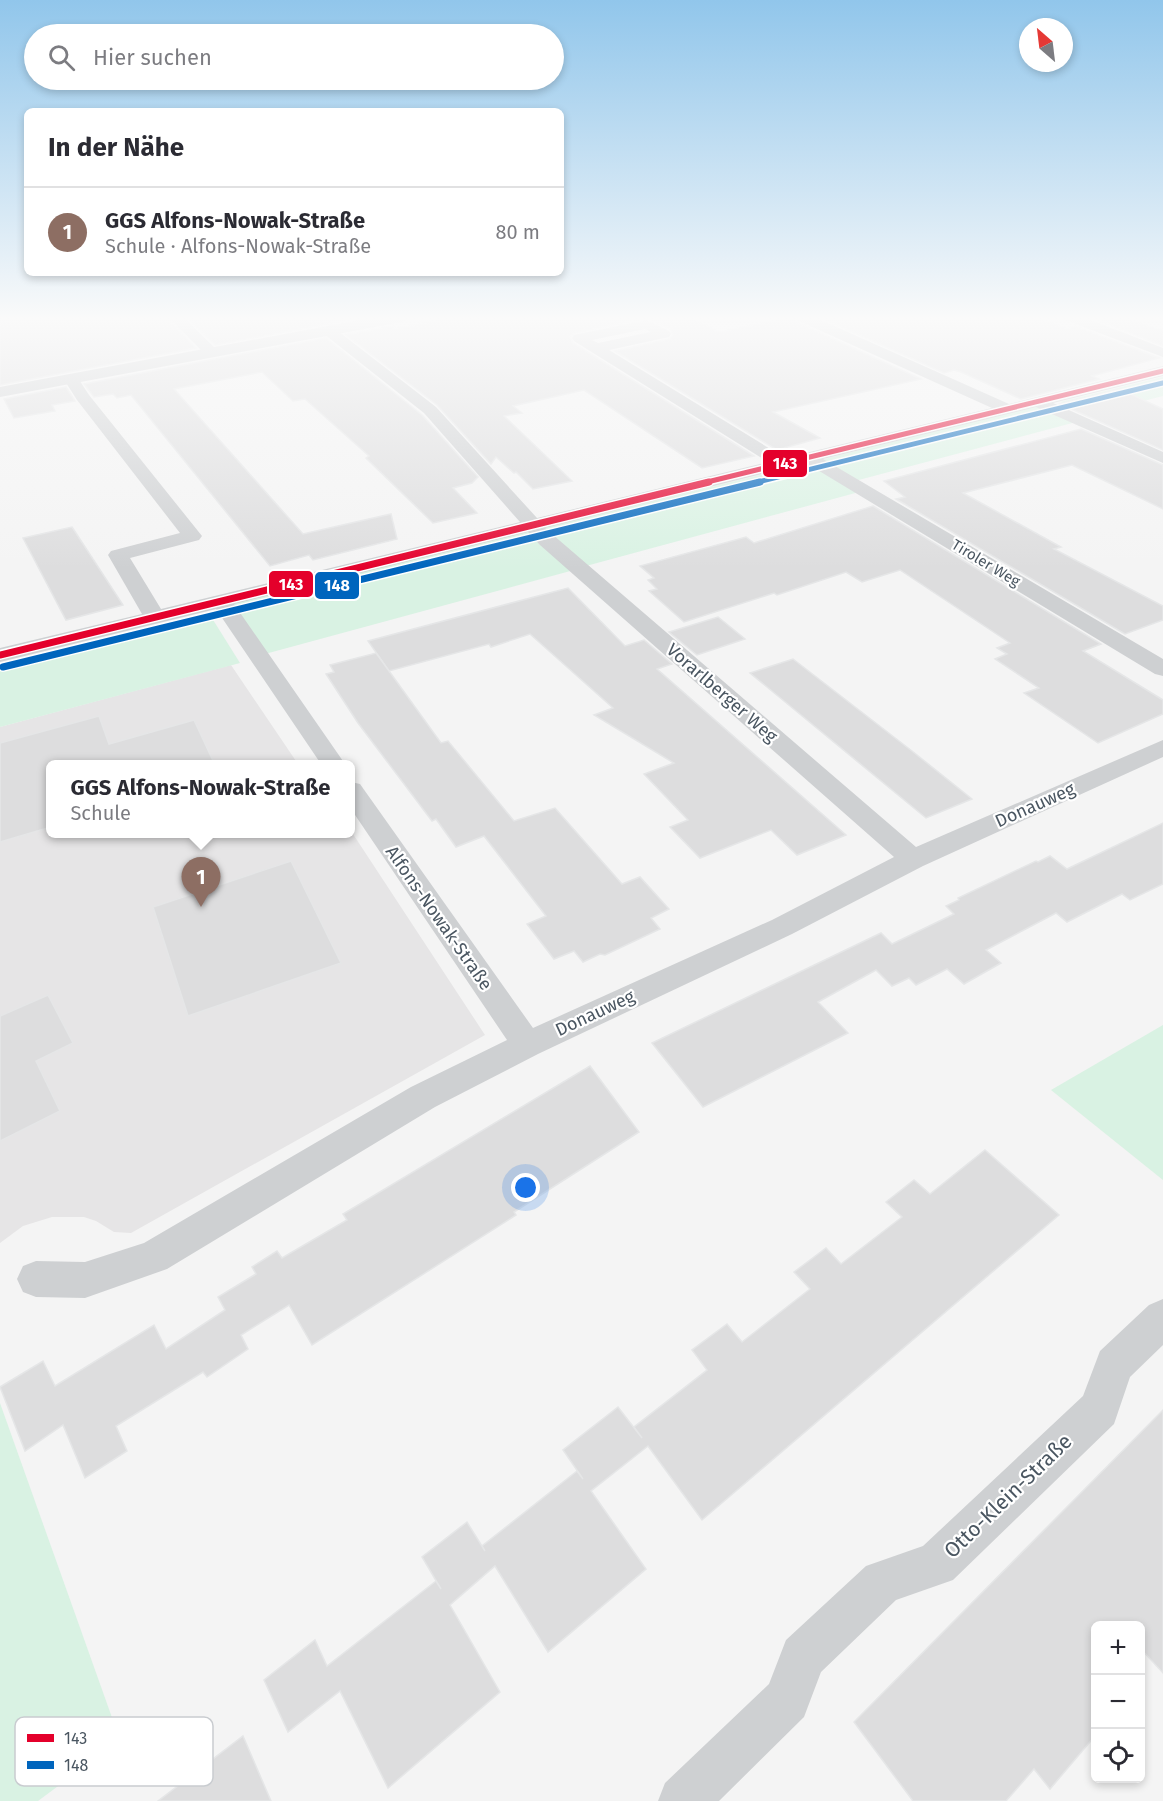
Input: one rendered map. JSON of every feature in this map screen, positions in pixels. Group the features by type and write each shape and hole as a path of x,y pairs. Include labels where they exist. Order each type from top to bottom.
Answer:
{"street":[{"path":"86,401 192,536 118,555 155,618"},
{"name":"Vorarlberger Weg","path":"419,401 430,410 531,525 914,859"},
{"path":"682,401 783,464"},
{"path":"990,401 1008,409"},
{"path":"0,655 1043,401"},
{"path":"1039,402 1163,458"},
{"name":"Tiroler Weg","path":"809,458 1163,669"},
{"path":"221,601 330,760"},
{"name":"Donauweg","path":"36,1279 85,1280 154,1257 423,1097 527,1045 782,927 914,859 1163,748"},
{"name":"Alfons-Nowak-Straße","path":"355,796 527,1045"},
{"name":"Otto-Klein-Straße","path":"683,1801 787,1700 803,1657 882,1582 937,1564 1099,1409 1114,1365 1163,1318"}],"shaded area":[{"path":"231,665 295,760 46,760 46,838 355,837 485,1035 131,1233 114,1232 84,1217 52,1217 23,1226 0,1243 0,727"}],"green space":[{"path":"1064,401 1143,401 1088,415 1060,402"},
{"path":"1039,405 1076,422 855,481 820,460"},
{"path":"809,463 859,492 586,566 544,528"},
{"path":"531,530 574,570 265,654 231,603"},
{"path":"201,615 210,615 240,663 0,727 0,664"},
{"path":"1163,1025 1163,1180 1051,1090"},
{"path":"0,1403 112,1717 15,1717 15,1786 58,1786 38,1801 0,1801"}],"building":[{"path":"5,401 75,401 52,405 55,411 14,418"},
{"path":"136,401 185,401 303,534 391,514 397,539 313,560 309,555 270,566"},
{"path":"307,401 405,401 422,415 478,477 472,483 453,488 477,513 433,523 366,458 369,456"},
{"path":"432,401 535,401 513,406 522,413 504,416 572,481 533,489 496,457 491,464"},
{"path":"601,401 666,401 754,456 702,468"},
{"path":"697,401 822,401 773,412 820,438 777,450"},
{"path":"1072,401 1146,401 1163,409 1163,450 1060,404"},
{"path":"1081,429 1163,465 1163,509 1072,465 963,493 1061,547 1054,549 1163,606 1163,620 1125,634 896,499 905,497 884,481"},
{"path":"873,506 1101,644 1083,651 1163,700 1163,714 1098,743 1024,693 1039,688 995,659 1007,654 997,648 1010,643 900,570 862,582 846,572 684,622 649,591 657,589 648,580 654,578 640,566 746,537 754,543"},
{"path":"72,527 123,605 66,620 23,538"},
{"path":"568,588 625,646 644,640 672,664 657,669 846,835 797,855 771,830 700,858 670,827 688,820 644,774 674,763 594,715 613,708 530,634 491,647 489,644 389,671 368,641"},
{"path":"718,617 745,639 697,655 669,632"},
{"path":"376,653 441,743 448,741 514,821 555,808 622,884 640,877 669,909 651,918 660,929 605,955 600,954 583,962 574,951 554,959 527,924 546,916 484,836 456,847 436,819 432,821 358,723 326,674 334,672 330,665"},
{"path":"793,659 972,799 926,818 750,673"},
{"path":"99,716 109,744 194,720 213,760 46,760 46,828 0,842 0,743"},
{"path":"1163,823 1163,884 1130,900 1122,894 1067,922 1056,913 986,950 1001,963 964,984 947,969 916,985 909,978 892,986 876,970 818,1002 848,1033 703,1107 652,1043 881,933 892,944 954,914 946,906 959,900 958,898 1036,861 1050,856 1067,869"},
{"path":"291,861 341,963 188,1016 153,907"},
{"path":"48,995 73,1043 36,1061 60,1111 0,1141 0,1016"},
{"path":"590,1066 639,1132 514,1212 516,1215 312,1345 289,1305 241,1335 248,1349 207,1377 203,1372 116,1426 127,1451 85,1478 63,1425 25,1451 0,1387 43,1361 55,1386 154,1325 166,1349 225,1310 218,1297 256,1274 252,1267 277,1251 282,1258 347,1220 343,1214"},
{"path":"985,1150 1059,1215 702,1520 648,1446 591,1491 646,1569 548,1652 495,1566 450,1605 500,1692 388,1788 340,1691 288,1732 264,1680 315,1640 327,1666 436,1581 441,1589 422,1557 467,1522 485,1551 482,1546 577,1471 583,1479 563,1450 618,1407 642,1438 634,1427 707,1370 692,1350 727,1324 742,1342 810,1289 794,1272 826,1248 841,1264 902,1217 886,1202 914,1180 930,1194"},
{"path":"1163,1410 1163,1673 1145,1653 1145,1621 1091,1621 1091,1741 1050,1789 1034,1769 1006,1801 913,1801 854,1722"},
{"path":"243,1736 271,1801 158,1801 178,1786 213,1786 213,1759"}],"transit line":[{"name":"143","path":"0,655 1040,401"},
{"name":"148","path":"3,667 1089,401"}],"place":[{"name":"GGS Alfons-Nowak-Straße","path":"201,907"}]}
